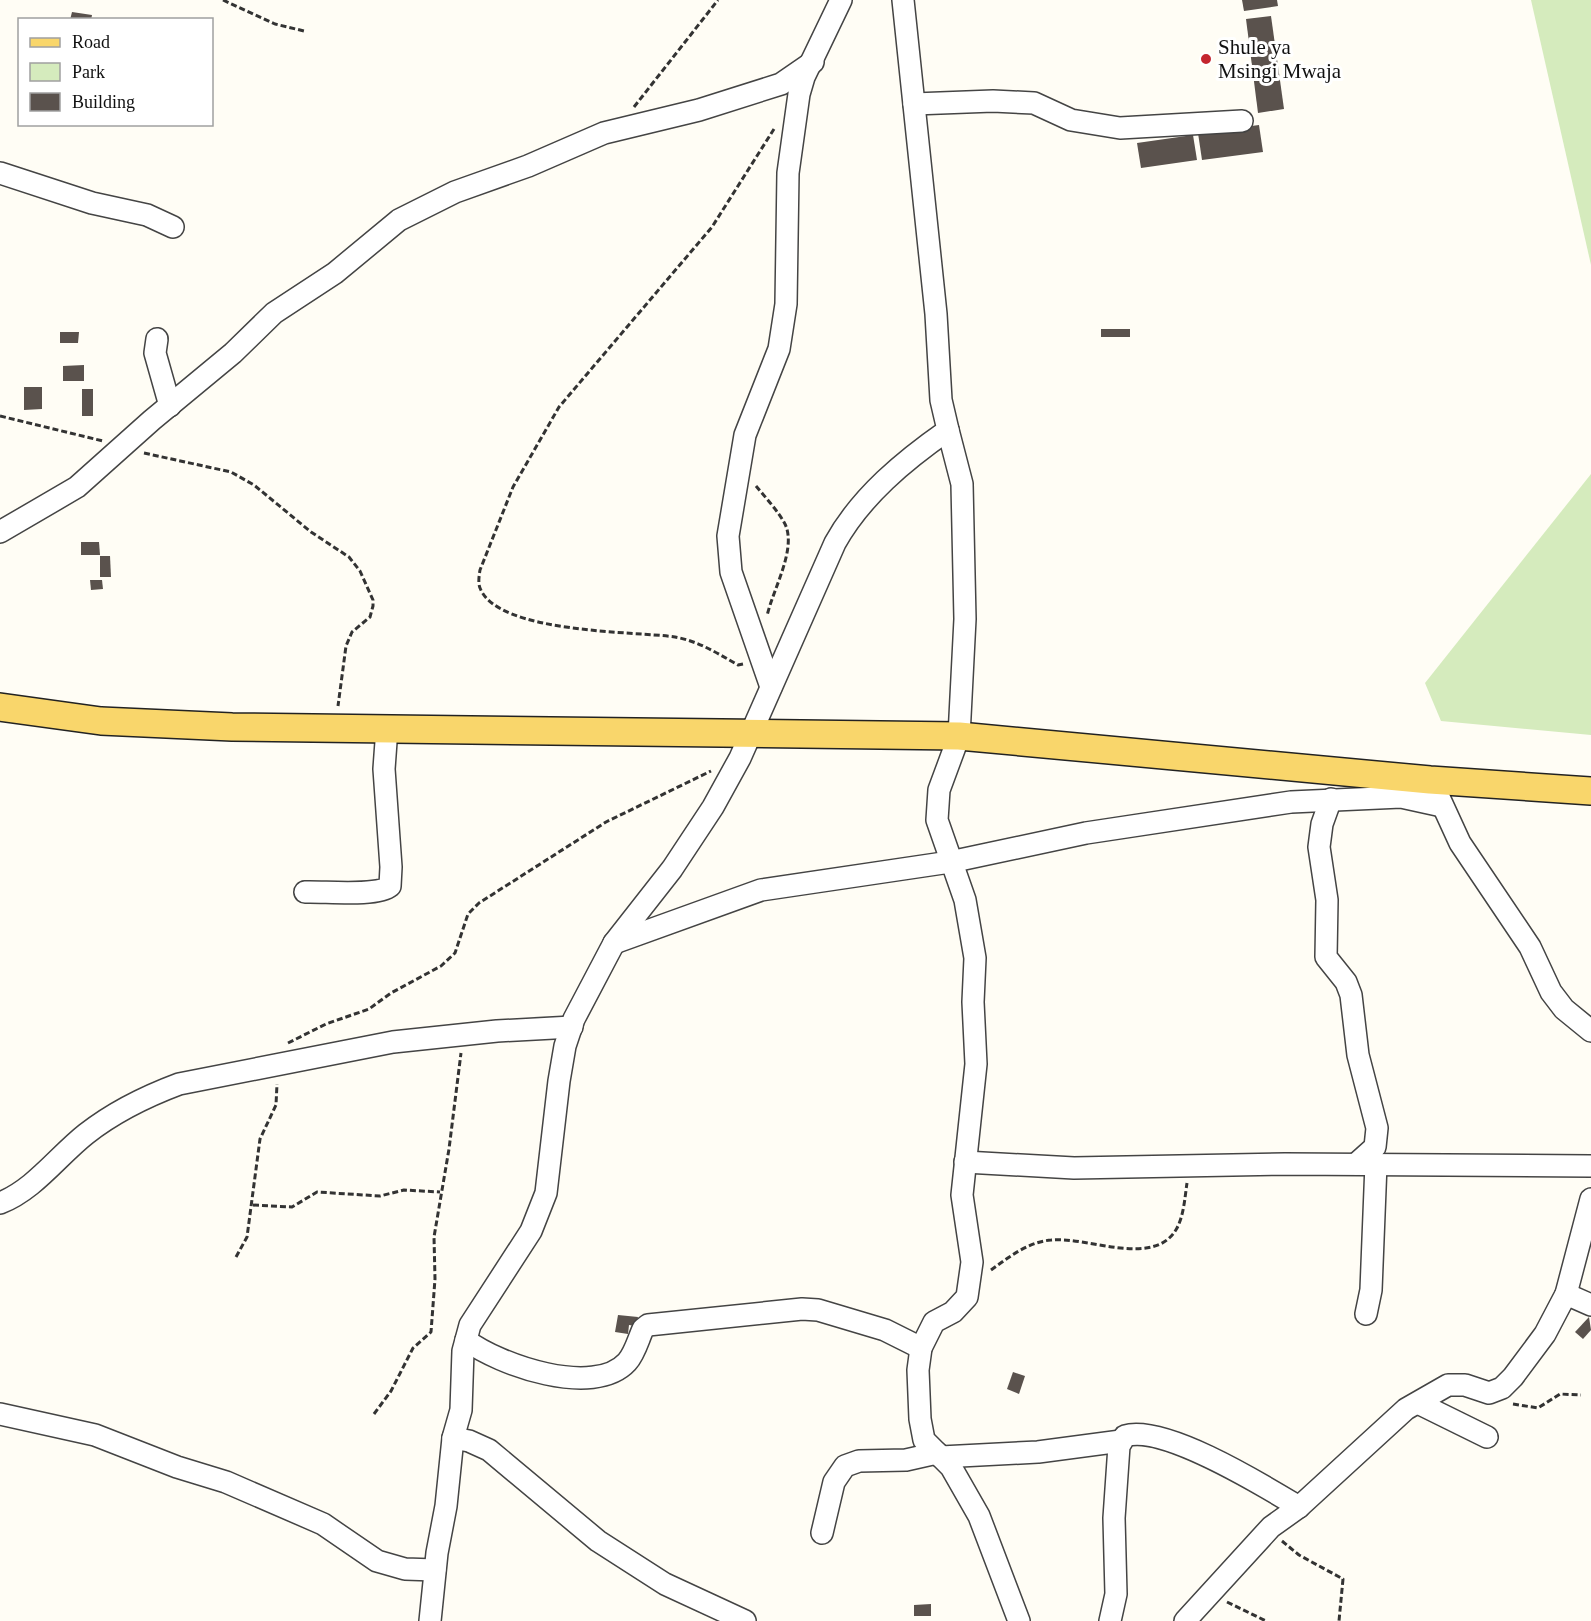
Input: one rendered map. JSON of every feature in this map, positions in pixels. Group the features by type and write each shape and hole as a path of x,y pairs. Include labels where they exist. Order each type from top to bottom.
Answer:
{"main road":[{"path":"0,706 100,721 387,728 745,745 959,736 1430,780 1591,791"}],"street":[{"path":"771,687 742,609 728,556 728,536 751,417 779,349 786,304 791,141 799,94 804,76 813,62 841,0"},
{"path":"903,0 936,314 941,400 958,463 963,505 965,619 959,736 938,798 938,828 965,900 975,958 973,1002 976,1064 963,1195 972,1262 970,1290 962,1305 934,1322 921,1348 918,1370 921,1430 924,1440 956,1475 979,1516 1019,1621"},
{"path":"0,532 77,487 122,446 233,354 273,313 335,273 399,220 455,192 528,166 616,129 735,99 781,84 813,62"},
{"path":"914,104 993,101 1034,103 1071,120 1120,128 1242,121"},
{"path":"0,173 92,203 147,215 173,227"},
{"path":"157,339 155,353 170,406"},
{"path":"430,1621 453,1438 461,1410 466,1341 470,1325 531,1231 546,1192 561,1069 572,1027 614,943 700,829 745,745 847,522 887,480 948,430"},
{"path":"305,892 381,891 390,886 391,867 384,769 387,728"},
{"path":"1430,780 1460,843 1530,947 1551,992 1564,1009 1591,1031"},
{"path":"614,943 768,888 950,862 1086,833 1257,805 1331,799 1401,797 1442,806"},
{"path":"1331,799 1322,824 1319,847 1327,900 1326,957 1346,982 1351,995 1358,1054 1377,1128 1375,1147 1366,1164 1371,1290 1366,1314"},
{"path":"0,1203 45,1172 85,1135 144,1099 193,1080 281,1055 463,1034 572,1027"},
{"path":"965,1162 1074,1168 1366,1164 1591,1166"},
{"path":"1185,1621 1271,1527 1299,1507 1400,1414 1454,1384 1492,1392 1513,1377 1545,1334 1566,1294 1591,1199"},
{"path":"1566,1294 1591,1305"},
{"path":"466,1341 491,1357 534,1371 599,1378 626,1364 643,1329 648,1325 808,1309 885,1330 921,1348"},
{"path":"1418,1402 1487,1437"},
{"path":"0,1414 95,1436 177,1467 226,1482 324,1524 377,1561 405,1569 435,1570"},
{"path":"1110,1621 1116,1594 1114,1518 1121,1441 1125,1436 1140,1434 1174,1443 1235,1470 1299,1507"},
{"path":"453,1438 469,1441 489,1450 597,1541 665,1584 745,1621"},
{"path":"822,1533 834,1482 845,1466 860,1461 906,1460 939,1455 1038,1452 1121,1441"}],"path":[{"path":"223,0 275,24 304,31"},
{"path":"616,129 718,0"},
{"path":"741,462 785,524 789,536 790,548 772,592 761,658 738,665 704,645 674,637 602,633 539,621 499,607 480,589 480,570 513,487 559,407 712,227 776,127"},
{"path":"0,416 140,452 231,472 254,485 311,532 348,557 360,571 373,600 373,606 370,617 352,632 346,646 342,692 333,727"},
{"path":"236,1257 247,1237 260,1139 276,1105 277,1075 281,1055 326,1024 369,1009 400,988 431,974 455,953 468,914 479,903 606,822 745,745"},
{"path":"374,1414 391,1391 413,1348 430,1332 435,1279 434,1237 463,1034"},
{"path":"970,1290 1014,1252 1050,1240 1087,1242 1124,1250 1144,1248 1163,1241 1177,1227 1190,1165"},
{"path":"253,1205 292,1207 317,1192 380,1196 404,1190 441,1192"},
{"path":"1492,1392 1511,1404 1533,1408 1542,1407 1560,1394 1581,1395"},
{"path":"1271,1527 1299,1555 1342,1577 1344,1585 1339,1621"},
{"path":"1211,1593 1266,1621"}],"green space":[{"path":"1531,0 1591,0 1591,265"},
{"path":"1591,474 1591,735 1441,721 1425,683"}],"building":[{"path":"1242,0 1277,0 1278,6 1244,11"},
{"path":"72,12 92,15 91,18 70,18"},
{"path":"1271,16 1284,109 1258,113 1246,19"},
{"path":"1259,125 1263,152 1202,160 1198,133"},
{"path":"1193,135 1197,160 1141,168 1137,143"},
{"path":"1101,329 1130,329 1130,337 1101,337"},
{"path":"60,332 79,332 78,343 60,343"},
{"path":"84,365 84,381 63,381 63,366"},
{"path":"24,387 42,387 42,409 24,410"},
{"path":"82,389 93,389 93,416 82,416"},
{"path":"81,542 99,542 100,555 81,555"},
{"path":"100,556 110,556 111,577 100,577"},
{"path":"90,580 102,580 103,589 91,590"},
{"path":"618,1315 638,1317 636,1326 629,1325 628,1334 615,1332"},
{"path":"1589,1317 1591,1330 1583,1339 1575,1332"},
{"path":"1013,1372 1025,1376 1019,1394 1007,1389"},
{"path":"931,1604 931,1616 914,1616 914,1605"}],"place":[{"name":"Shule ya Msingi Mwaja","path":"1206,59"}]}
